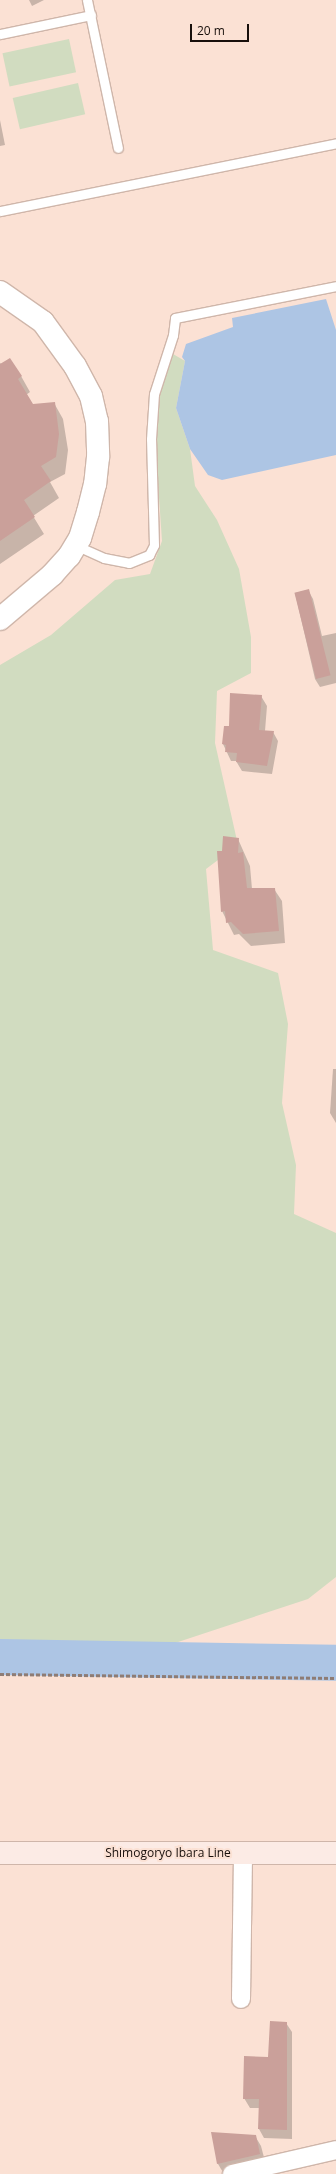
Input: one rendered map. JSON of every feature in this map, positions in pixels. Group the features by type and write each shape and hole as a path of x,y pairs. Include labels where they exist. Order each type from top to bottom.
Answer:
{"main road":[{"name":"Shimogoryo Ibara Line","path":"0,1854 336,1853"}],"street":[{"path":"0,292 43,322 75,366 91,396 97,421 97,464 88,512 75,545 52,575 0,619"},
{"path":"241,1999 243,1853"},
{"path":"232,2174 336,2150"}],"lane":[{"path":"87,0 118,148"},
{"path":"0,34 91,15"},
{"path":"0,211 336,144"},
{"path":"75,545 104,558 128,563 149,555 154,545 151,439 154,394 173,335 175,318 336,286"}],"path":[{"path":"0,1674 336,1678"}],"green space":[{"path":"69,39 76,72 10,86 2,53"},
{"path":"78,83 85,114 20,129 13,98"},
{"path":"173,354 185,361 176,408 190,449 195,486 217,520 239,569 251,637 251,673 217,691 215,743 238,845 206,869 213,950 278,973 288,1024 282,1103 296,1165 294,1214 336,1233 336,1577 308,1599 166,1646 0,1651 0,665 51,635 115,580 150,574 162,541 155,439 159,392"}],"water":[{"path":"326,299 336,330 336,455 222,480 208,475 190,449 176,408 185,361 182,357 186,344 233,327 232,318"}],"building":[{"path":"10,358 22,376 18,379 33,404 55,402 59,434 56,457 41,466 51,481 24,500 35,517 0,541 0,364"},
{"path":"309,589 331,675 316,679 294,593"},
{"path":"230,693 262,695 259,730 274,731 267,766 236,762 237,753 225,752 226,745 222,744 224,726 229,726"},
{"path":"223,836 239,838 238,853 243,852 247,888 275,888 279,931 243,934 231,922 226,923 225,911 221,912 217,851 222,851"},
{"path":"270,2021 287,2022 287,2130 258,2129 259,2099 243,2099 244,2056 268,2057"},
{"path":"211,2132 256,2135 260,2154 217,2164"}],"waterway":[{"path":"0,1657 336,1663"}]}
